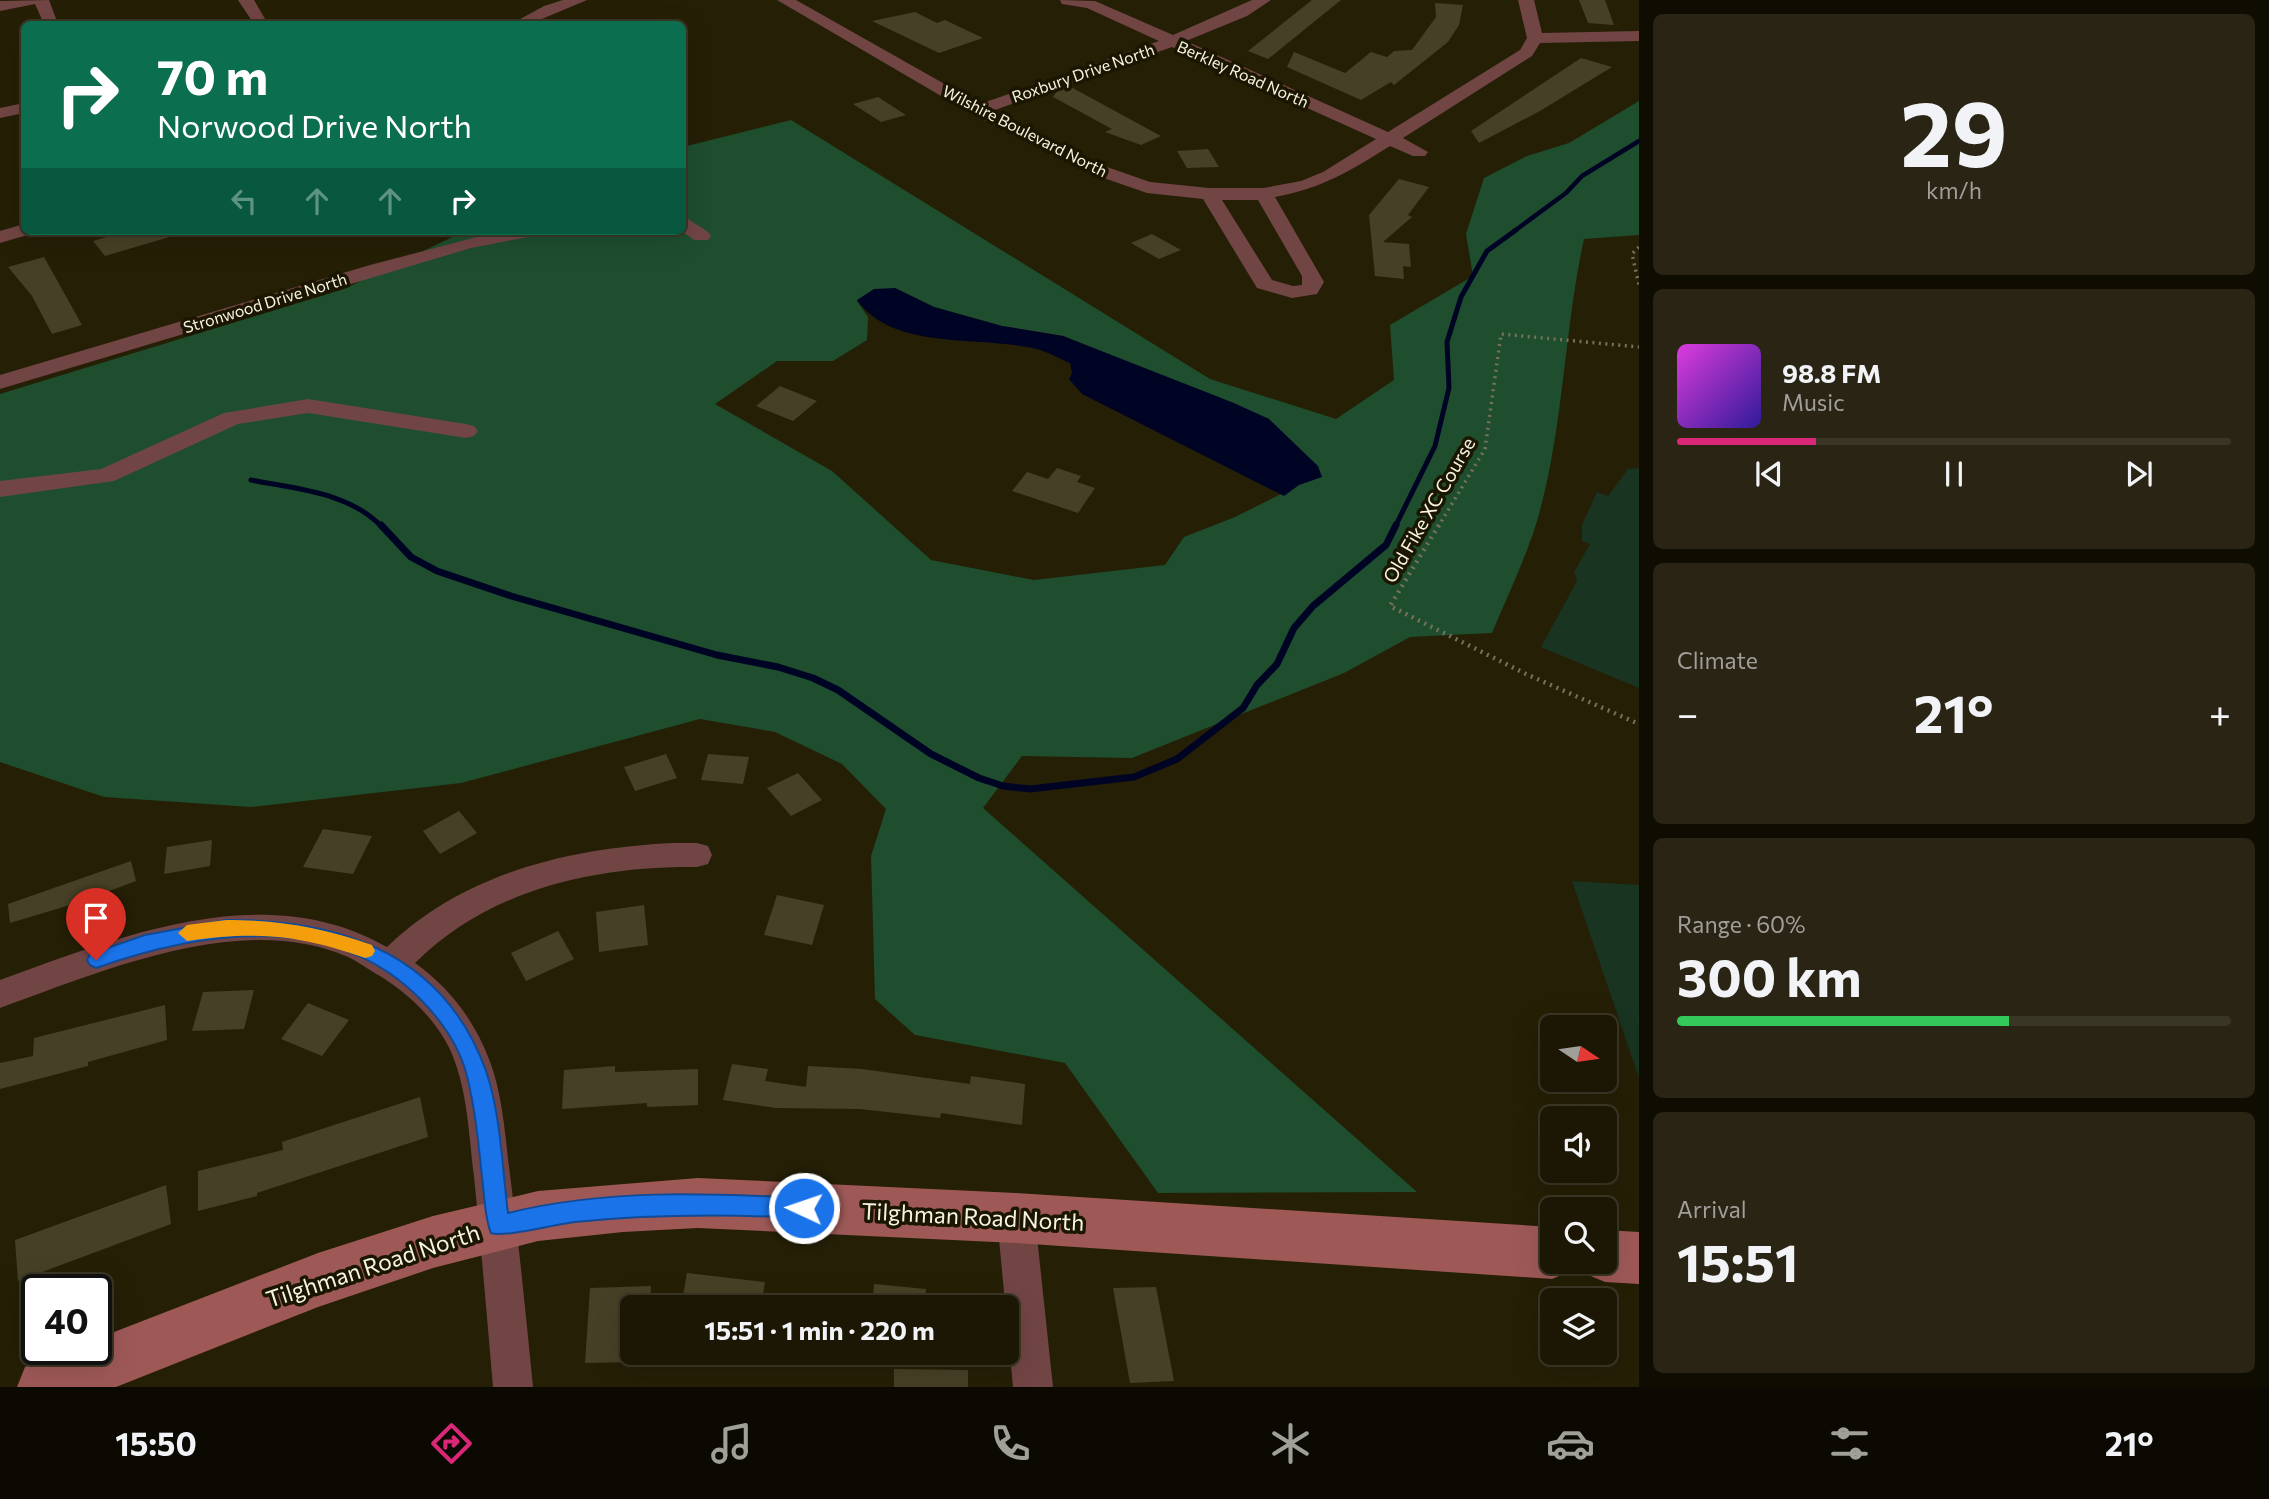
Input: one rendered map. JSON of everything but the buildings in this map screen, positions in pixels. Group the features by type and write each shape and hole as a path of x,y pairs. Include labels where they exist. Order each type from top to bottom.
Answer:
{"street":[{"path":"0,6 34,0"},
{"path":"41,0 50,21"},
{"path":"246,0 259,21"},
{"path":"525,21 549,9 579,0"},
{"name":"Wilshire Boulevard North","path":"785,0 978,110 1126,181 1209,194 1264,194 1306,186 1330,176 1527,53 1535,38"},
{"name":"Roxbury Drive North","path":"978,110 1171,42 1242,13 1263,0"},
{"path":"1526,0 1535,38 1639,36"},
{"name":"Berkley Road North","path":"1067,1 1090,4 1419,152"},
{"path":"0,113 21,109"},
{"path":"1209,194 1243,254 1264,284 1292,292 1310,290 1314,282 1312,276 1264,194"},
{"path":"686,224 701,236"},
{"path":"0,237 21,231"},
{"name":"Stronwood Drive North","path":"0,382 377,269 468,243 510,235"},
{"path":"0,489 106,476 232,418 308,406 466,430"},
{"path":"392,964 421,934 453,911 492,890 557,870 660,854 697,855"},
{"path":"0,994 145,943 226,928 270,927 317,934 356,946 392,964 419,984 445,1013 464,1042 477,1074 499,1226 513,1387"},
{"name":"Tilghman Road North","path":"45,1387 318,1280 433,1241 538,1216 698,1203 1016,1218 1540,1252"},
{"path":"1016,1218 1034,1387"},
{"path":"1617,1257 1639,1258"}],"path":[{"path":"1639,247 1632,254 1635,278 1639,285"},
{"name":"Old Fike XC Course","path":"1639,347 1501,334 1485,449 1390,606 1526,674 1639,724"}],"green space":[{"path":"1639,101 1639,235 1584,239 1547,480 1529,544 1492,633 1410,637 1344,673 1132,758 1022,756 983,808 1417,1192 1158,1193 1065,1063 915,1035 875,999 871,856 886,809 842,764 775,732 700,719 461,783 251,807 104,797 0,762 0,394 344,289 457,235 686,235 686,146 791,120 1210,379 1336,419 1394,380 1390,325 1473,276 1466,234 1484,178 1527,156 1569,143","holes":["895,288 934,307 1002,326 1063,336 1269,419 1299,485 1235,517 1184,537 1165,565 1034,580 931,560 832,471 715,404 777,361 833,361 867,340 868,317 857,301"]},
{"path":"1639,468 1639,688 1541,647 1577,581 1574,572 1590,544 1582,541 1582,525 1597,492 1608,496 1628,469"},
{"path":"1572,881 1639,885 1639,1078"}],"water":[{"path":"895,288 934,307 1002,326 1063,336 1234,403 1269,419 1318,466 1322,477 1299,485 1284,496 1082,394 1069,379 1072,373 1070,363 1051,354 1017,345 916,335 893,328 873,317 857,300 874,289"}],"waterway":[{"path":"1513,232 1566,193 1582,176 1639,141"},
{"path":"1395,527 1435,446 1449,388 1447,342 1461,297 1487,251 1516,230"},
{"path":"251,480 338,499 369,515 382,527"},
{"path":"381,525 411,557 437,571 511,596 717,655 778,667 813,678 838,690 931,754 979,778 1003,786 1030,789 1134,777 1177,759 1243,708 1257,685 1277,664 1294,628 1313,606 1386,545 1395,527"}],"slow traffic":[{"path":"187,933 226,928 270,927 317,934 365,951"}],"route":[{"path":"96,960 185,933 226,928 270,927 317,934 356,946 392,964 419,984 445,1013 464,1042 477,1074 499,1226 538,1216 623,1207 698,1203 804,1208"}]}
